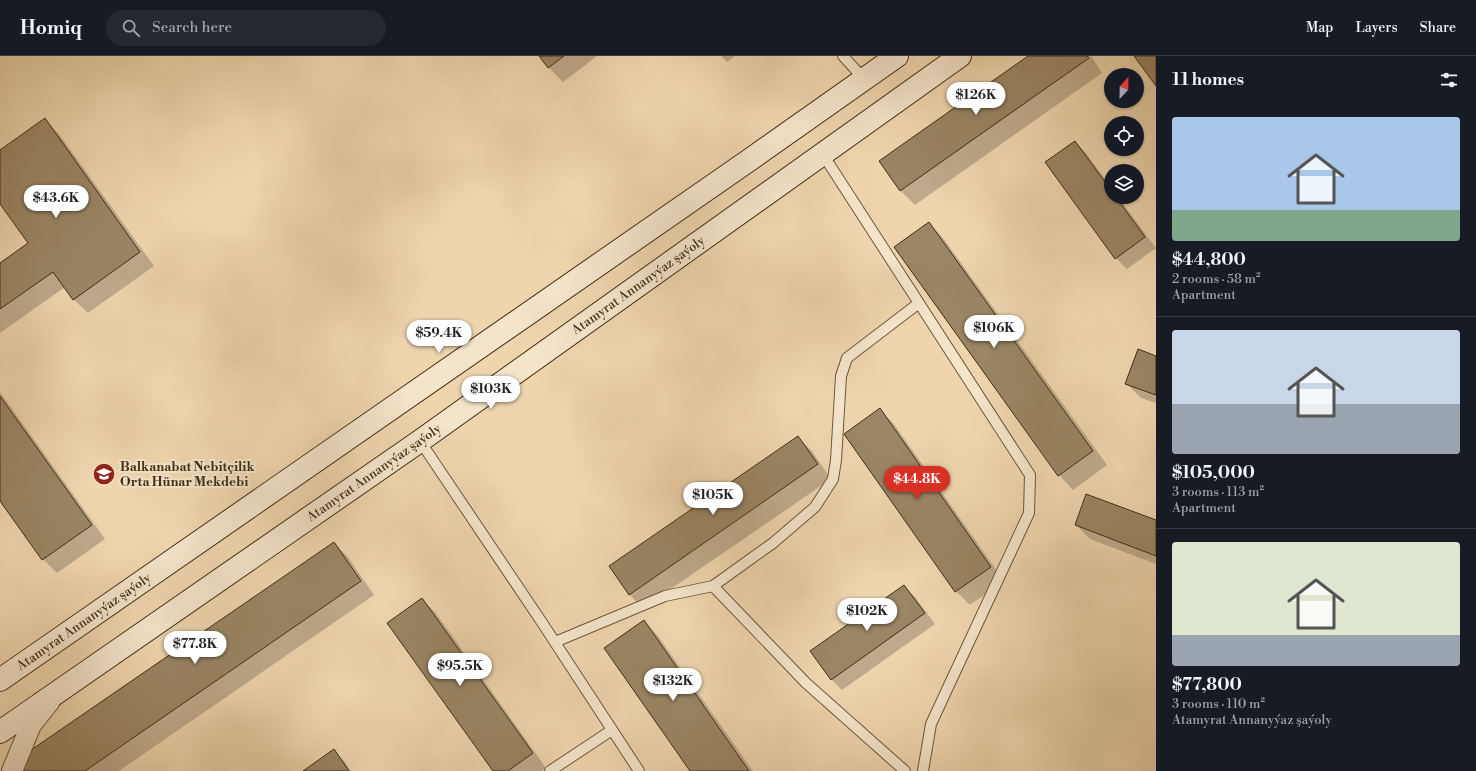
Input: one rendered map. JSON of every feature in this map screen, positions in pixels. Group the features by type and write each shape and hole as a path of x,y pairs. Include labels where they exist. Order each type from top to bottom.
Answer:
{"street":[{"name":"Atamyrat Annanyýaz şaýoly","path":"0,680 897,56"},
{"name":"Atamyrat Annanyýaz şaýoly","path":"0,732 420,441 960,56"},
{"path":"0,667 38,653"},
{"path":"12,771 31,725 56,693"}],"lane":[{"path":"844,56 864,79"},
{"path":"822,154 1030,475 1029,513 931,724 923,771"},
{"path":"555,642 665,596 713,586 773,543 815,507 833,479 836,460 841,376 847,358 919,303"},
{"path":"420,441 555,642 639,771"},
{"path":"713,586 806,683 905,771"},
{"path":"550,771 612,730"}],"building":[{"path":"539,56 564,56 548,68"},
{"path":"1028,56 1087,56 1089,58 900,191 879,161"},
{"path":"1134,56 1156,56 1156,86 1144,68"},
{"path":"45,118 140,252 73,300 53,272 0,309 0,263 28,243 0,204 0,150"},
{"path":"1075,141 1104,180 1104,204 1121,204 1145,237 1115,259 1045,162"},
{"path":"929,222 1093,451 1058,476 894,247"},
{"path":"1138,349 1156,356 1156,395 1125,384"},
{"path":"0,396 92,525 42,560 0,501"},
{"path":"880,408 991,567 955,592 844,434"},
{"path":"798,436 818,464 629,595 609,566"},
{"path":"1086,494 1156,520 1156,556 1075,525"},
{"path":"334,542 361,581 85,771 22,771 15,761"},
{"path":"904,585 925,613 831,680 810,651"},
{"path":"422,598 533,753 508,771 493,771 387,623"},
{"path":"644,620 749,771 690,771 604,648"},
{"path":"334,749 349,771 303,771"}],"place":[{"name":"Balkanabat Nebitçilik Orta Hünar Mekdebi","path":"104,474"}]}
